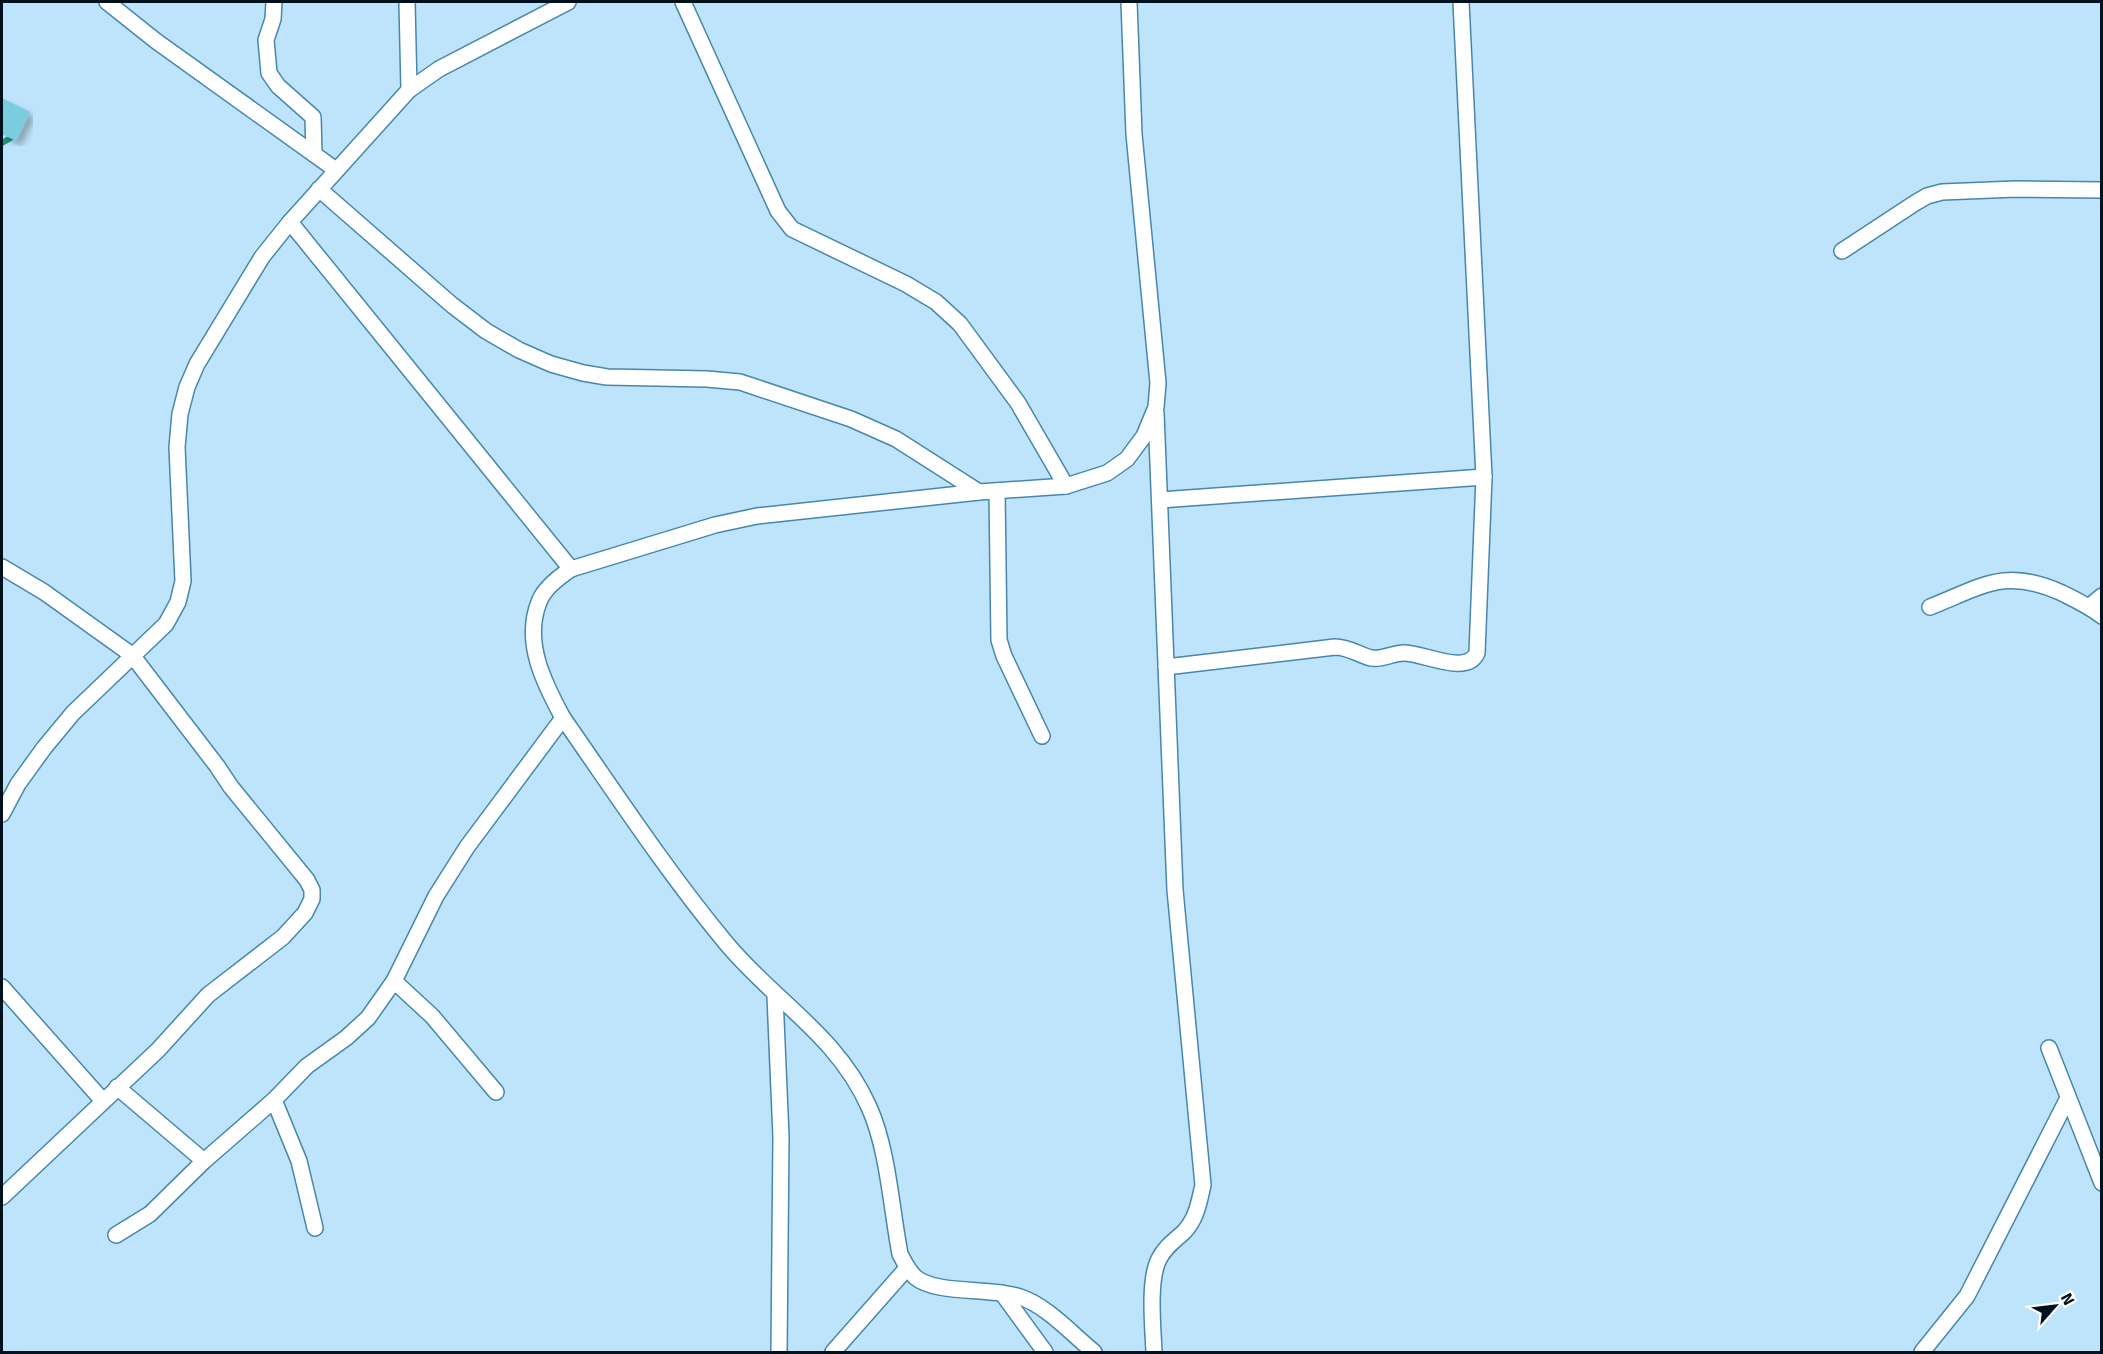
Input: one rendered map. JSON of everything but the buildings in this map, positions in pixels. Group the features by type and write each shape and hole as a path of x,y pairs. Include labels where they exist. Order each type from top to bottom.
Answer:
{"street":[{"path":"107,2 156,41 336,170"},
{"path":"274,2 273,19 266,40 269,73 278,86 313,117 314,154"},
{"path":"407,2 409,90"},
{"path":"2,814 18,784 44,748 132,655 166,624 178,602 183,581 177,447 180,414 187,387 197,364 262,257 319,189 409,90 439,69 568,2"},
{"path":"683,2 778,211 785,221 792,229 906,284 936,302 960,324 1018,403 1066,486"},
{"path":"1129,2 1134,134 1158,383 1156,407 1175,890 1203,1185 1197,1212 1185,1230 1167,1246 1157,1261 1153,1279 1154,1353"},
{"path":"1166,667 1335,646 1374,658 1412,653 1461,664 1470,663 1478,653 1484,477 1461,2"},
{"path":"319,189 452,304 486,331 519,350 551,364 608,377 740,382 851,419 896,439 979,492"},
{"path":"1842,250 1927,196 1942,192 2016,189 2102,190"},
{"path":"290,222 572,569"},
{"path":"1094,1353 1035,1303 1020,1296 933,1286 917,1278 907,1268 900,1254 879,1137 869,1107 850,1073 829,1043 802,1017 775,996 726,944 659,855 563,718 550,695 537,663 533,631 539,600 556,579 572,569 714,525 757,516 979,492 1066,486 1107,472 1127,459 1144,436 1156,407"},
{"path":"1160,500 1484,477"},
{"path":"998,491 999,640 1004,656 1042,736"},
{"path":"2,567 44,592 132,655 231,787 307,880 312,890 312,899 305,913 284,937 208,995 158,1050 2,1197"},
{"path":"1930,607 1992,582 2009,579 2043,585 2098,606"},
{"path":"116,1235 150,1214 204,1161 274,1101 307,1066 346,1038 368,1018 394,981 436,896 467,847 563,718"},
{"path":"394,981 432,1016 496,1092"},
{"path":"2,987 103,1101"},
{"path":"775,996 781,1137 779,1353"},
{"path":"2049,1048 2102,1183"},
{"path":"117,1087 204,1161"},
{"path":"1922,1353 1967,1296 2068,1098"},
{"path":"274,1101 299,1161 315,1228"},
{"path":"833,1353 907,1268"},
{"path":"1002,1293 1045,1353"}],"waterway":[{"path":"2,143 14,136"}]}
